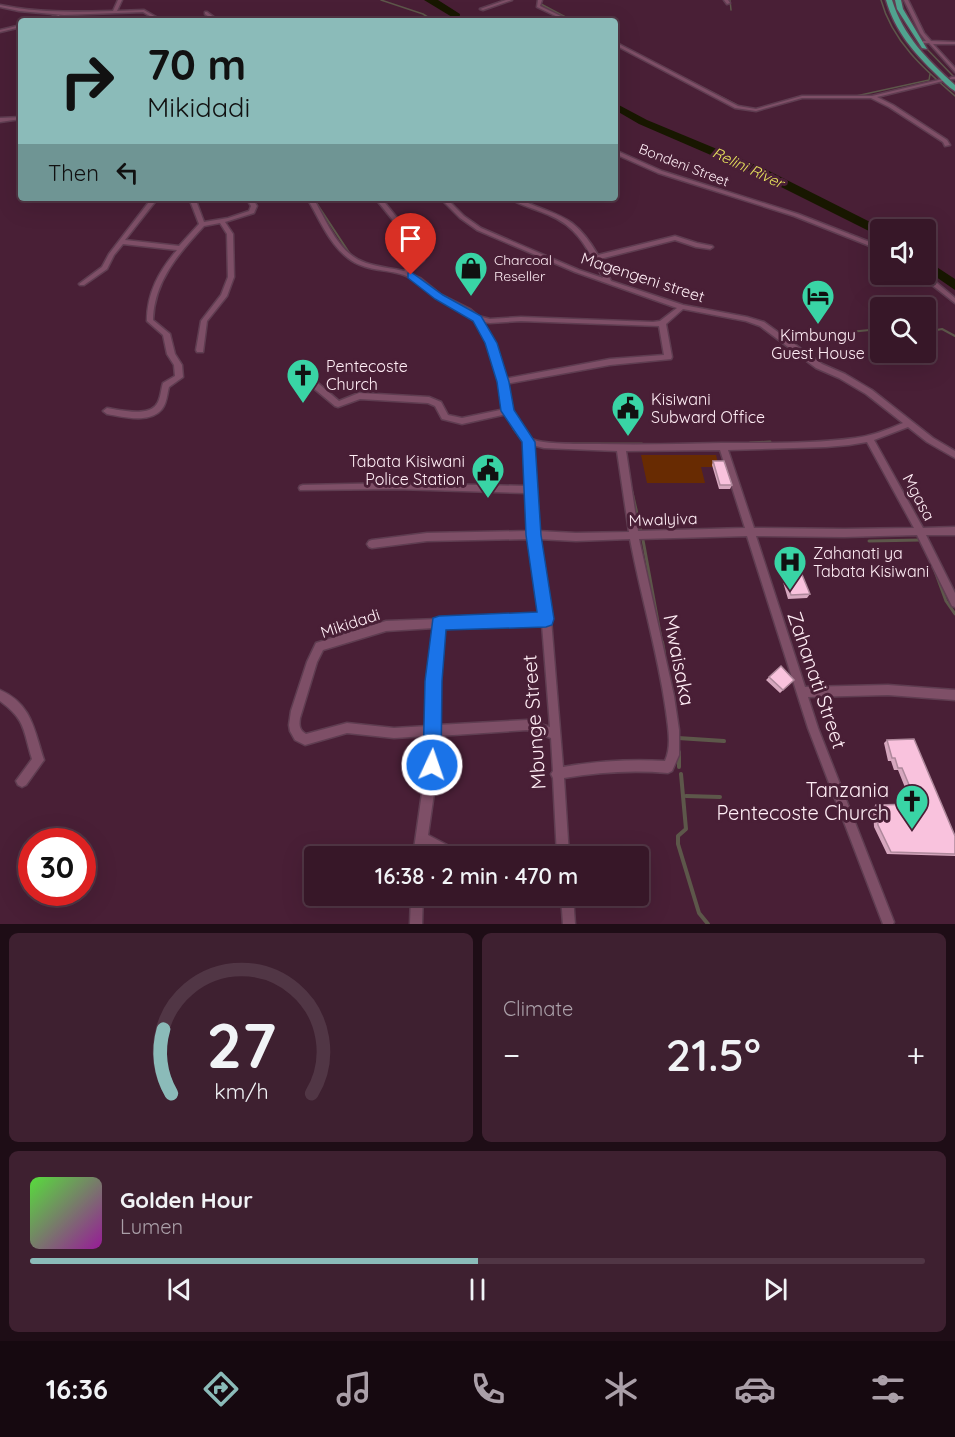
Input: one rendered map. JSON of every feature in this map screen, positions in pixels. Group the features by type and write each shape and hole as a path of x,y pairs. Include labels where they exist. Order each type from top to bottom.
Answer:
{"main road":[{"path":"889,0 891,9 914,47 952,78"},
{"path":"898,0 900,9 919,41 952,78 955,89"},
{"path":"891,9 900,9"}],"street":[{"path":"115,11 120,0"},
{"path":"482,9 510,0"},
{"path":"540,0 538,6 563,18"},
{"path":"618,45 744,110 763,109 802,97 872,97 952,78 928,42 906,0"},
{"path":"0,6 64,14 147,11 156,18"},
{"path":"206,13 213,18"},
{"path":"51,18 64,14"},
{"path":"0,31 18,27"},
{"path":"919,41 955,43"},
{"path":"872,97 914,119 945,141 947,145"},
{"path":"0,120 18,118"},
{"name":"Bondeni Street","path":"618,153 660,172 796,215 870,244"},
{"path":"82,284 104,270 111,255 153,201"},
{"path":"193,201 202,224"},
{"path":"107,411 132,414 154,411 161,406 166,385 179,377 177,363 171,355 166,333 151,324 149,317 154,291 180,248 202,224 222,222 252,212 254,206 251,201"},
{"path":"312,201 341,248 351,258 370,266 405,273 439,297 477,318 490,321 521,319 662,323 682,308"},
{"path":"380,201 420,250 421,260 405,273"},
{"name":"Magengeni street","path":"446,201 462,217 479,228 609,282 682,308 747,319 762,324 819,366 869,392 955,456"},
{"path":"519,201 566,221 585,238 609,282"},
{"path":"200,350 204,321 224,296 231,277 230,234 222,222"},
{"path":"595,258 675,238 711,247"},
{"path":"122,242 180,248"},
{"path":"935,285 955,301"},
{"path":"477,318 491,343 503,382 508,411 528,442 537,445 621,448 849,442 869,439 909,423"},
{"path":"503,382 610,362 668,357 662,323"},
{"path":"303,375 338,404 359,396 429,400 438,404 446,417 462,421 508,411"},
{"name":"Mgasa","path":"869,439 920,532 955,603"},
{"name":"Mbunge Street","path":"528,442 533,535 546,619 556,734 562,846"},
{"name":"Zahanati Street","path":"723,446 839,800 865,859 888,922"},
{"name":"Mwaisaka","path":"557,774 585,769 637,765 668,767 674,760 675,735 661,655 634,535 621,448"},
{"path":"303,488 397,486 532,489"},
{"name":"Mwalyiva","path":"372,544 427,537 955,531"},
{"name":"Mikidadi","path":"434,730 394,733 347,728 310,740 298,736 294,728 295,712 303,694 313,658 320,646 374,628 546,619"},
{"path":"421,846 432,765 434,681 439,623"},
{"path":"802,692 888,690 955,695"},
{"path":"0,695 12,702 30,724 32,742 38,760 22,781"},
{"path":"434,730 527,725 556,734"},
{"path":"422,838 437,846"},
{"path":"416,924 417,906"},
{"path":"568,906 569,924"}],"shaded area":[{"path":"641,455 716,455 719,467 701,467 705,483 647,483"}],"building":[{"path":"713,461 724,461 732,485 720,485"},
{"path":"796,560 810,594 791,595 780,562"},
{"path":"781,666 794,680 783,690 769,677"},
{"name":"Tanzania Pentecoste Church","path":"914,739 955,836 955,854 891,852 878,825 876,805 917,804 902,768 898,768 895,758 892,758 887,740"}],"waterway":[{"path":"381,0 429,18"},
{"name":"Relini River","path":"428,0 457,16 456,18"},
{"path":"542,0 541,4 567,18"},
{"path":"730,0 731,10"},
{"path":"881,0 886,15 901,41 921,65 955,96"},
{"path":"0,32 18,28"},
{"path":"925,47 955,78"},
{"path":"630,50 741,107"},
{"path":"856,96 929,80 930,74"},
{"path":"765,108 762,109 782,103"},
{"name":"Relini River","path":"618,108 643,122 761,172 870,226"},
{"path":"315,201 350,254"},
{"name":"Relini River","path":"936,272 955,286"},
{"path":"936,330 942,329 955,336"},
{"path":"799,333 819,335 870,330"},
{"path":"509,402 519,422"},
{"path":"518,421 524,433 532,439"},
{"path":"750,443 770,442"},
{"path":"553,444 642,444"},
{"path":"632,492 641,531"},
{"path":"643,540 662,644"},
{"path":"869,541 921,540"},
{"path":"935,571 946,601 955,614"},
{"path":"662,642 664,653"},
{"path":"678,738 724,741"},
{"path":"679,752 679,767"},
{"path":"681,774 686,829 678,836 678,844 699,913 708,924"},
{"path":"686,796 720,797"}],"place":[{"name":"Charcoal Reseller","path":"471,297"},
{"name":"Kimbungu Guest House","path":"818,325"},
{"name":"Pentecoste Church","path":"303,404"},
{"name":"Kisiwani Subward Office","path":"628,437"},
{"name":"Tabata Kisiwani Police Station","path":"488,499"},
{"name":"Zahanati ya Tabata Kisiwani","path":"790,591"},
{"name":"Tanzania Pentecoste Church","path":"912,830"}],"route":[{"path":"411,275 439,297 477,318 491,343 503,382 504,402 528,442 533,535 546,619 498,623 439,623 434,681 432,765"}]}
